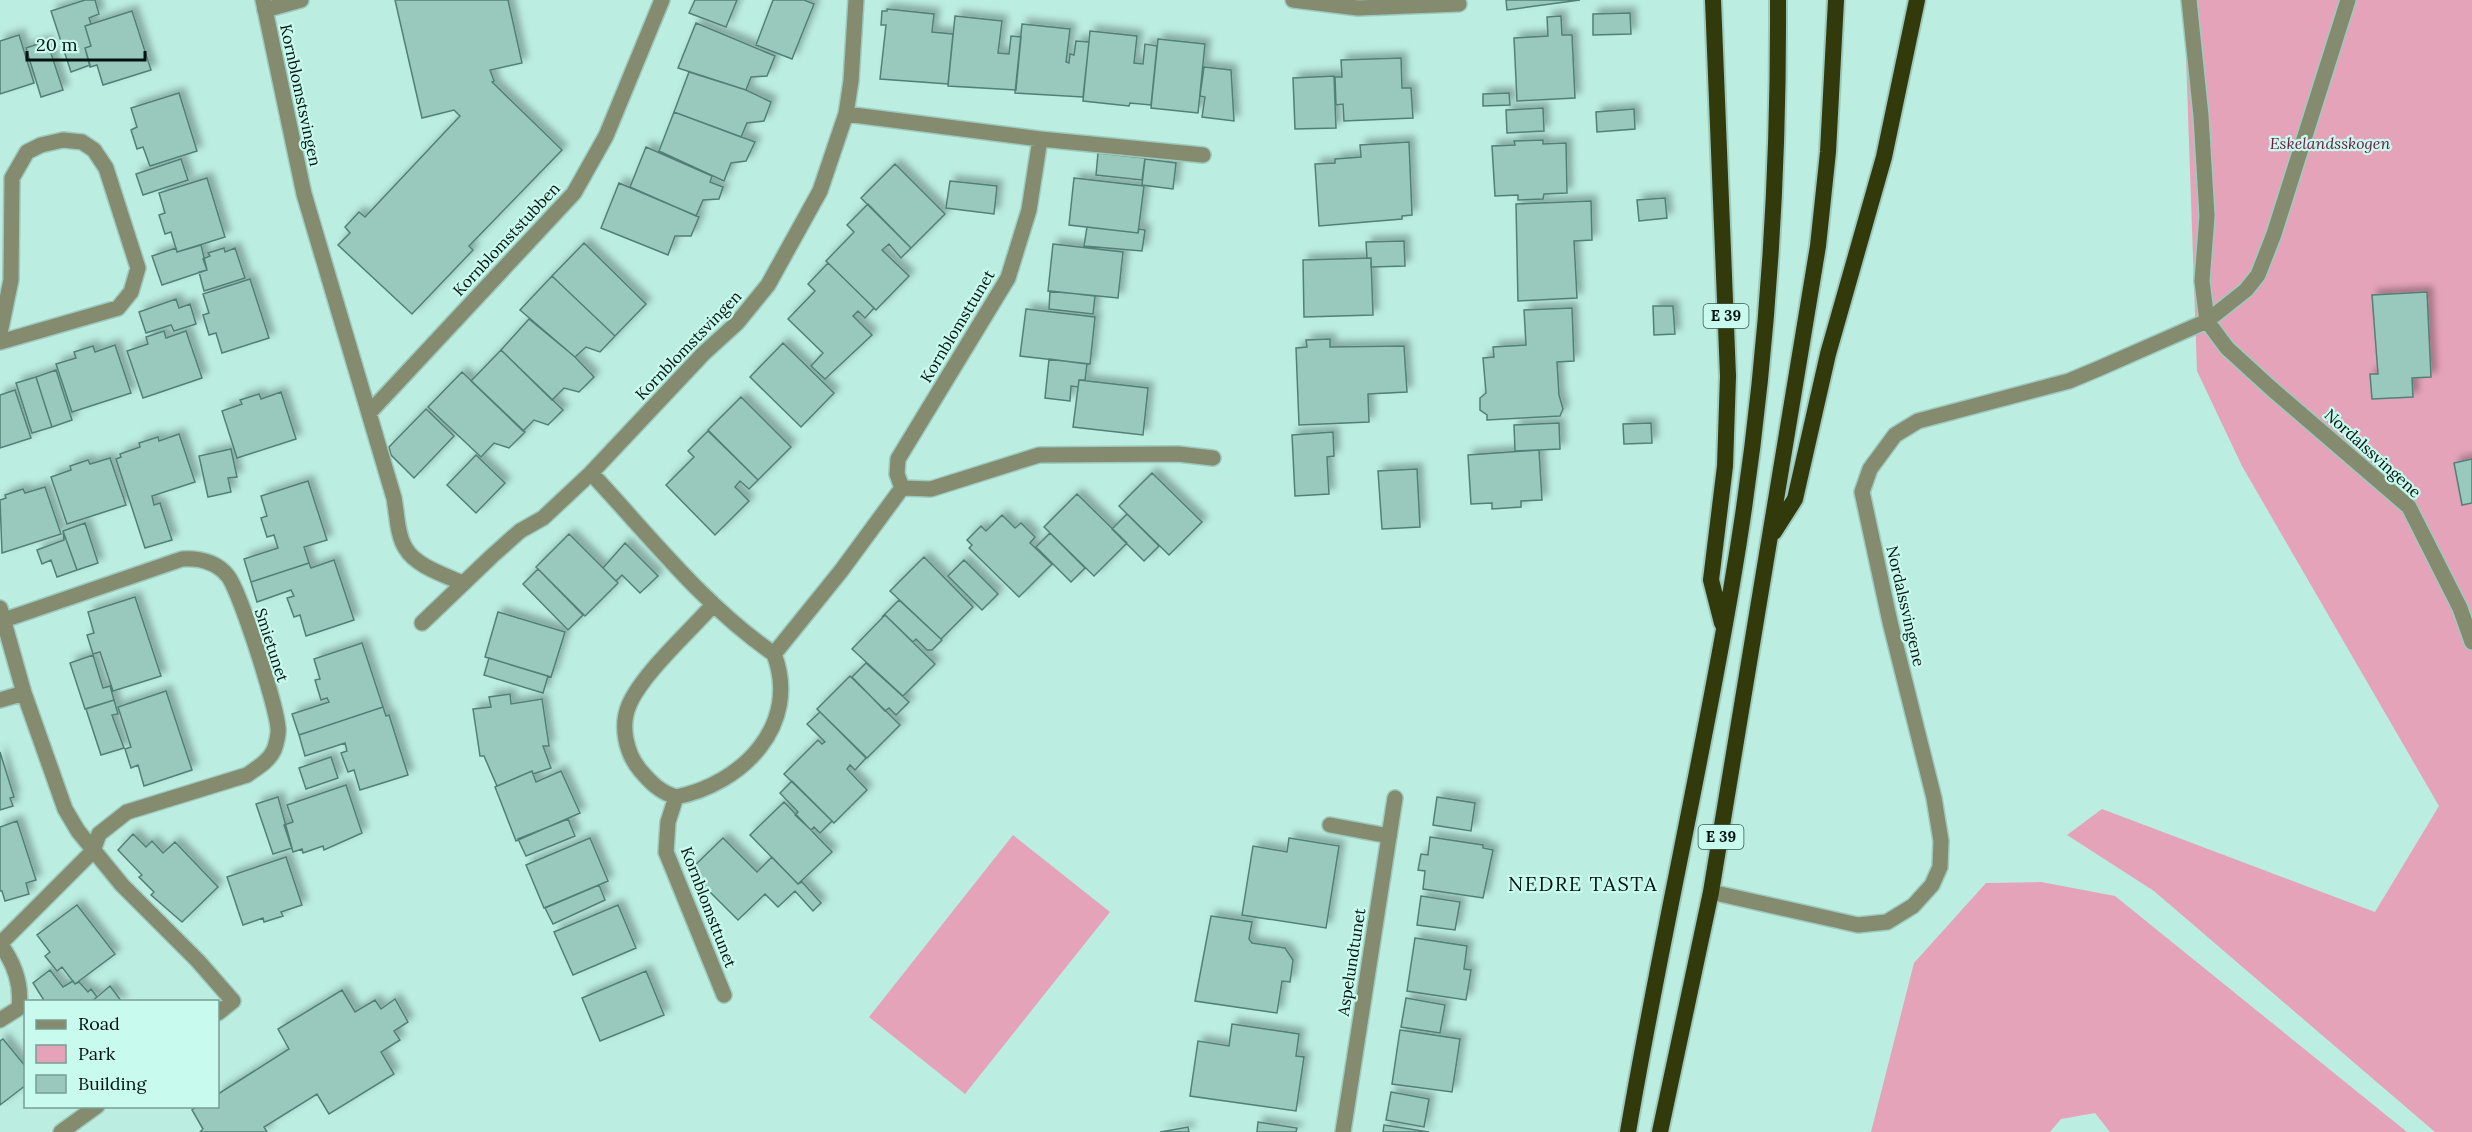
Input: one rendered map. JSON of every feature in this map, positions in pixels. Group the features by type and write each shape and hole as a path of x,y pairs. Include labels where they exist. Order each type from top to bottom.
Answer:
{"highway":[{"name":"E 39","path":"1713,0 1728,376 1725,466 1712,580 1723,630"},
{"name":"E 39","path":"1628,1132 1723,630 1749,471 1774,205 1778,0"},
{"name":"E 39","path":"1660,1132 1712,892 1818,246 1828,152 1836,0"},
{"name":"E 39","path":"1769,540 1795,500 1828,354 1884,157 1917,0"}],"street":[{"path":"264,5 302,0"},
{"name":"Kornblomststubben","path":"369,413 574,193 606,136 662,0"},
{"name":"Kornblomstsvingen","path":"422,623 520,531 543,518 591,473 703,354 737,323 768,285 820,191 846,114 851,81 856,0"},
{"path":"1293,0 1358,8 1459,4"},
{"name":"Nordalssvingene","path":"2189,0 2201,116 2206,194 2207,216 2202,281 2207,321 2227,348 2242,362 2409,507 2460,608 2472,642"},
{"name":"Nordalssvingene","path":"1712,892 1858,926 1887,922 1913,906 1932,885 1940,867 1941,841 1934,798 1890,622 1862,492 1870,469 1895,435 1918,421 2069,381 2207,321 2237,299 2258,275 2274,234 2348,0"},
{"name":"Kornblomstsvingen","path":"264,5 304,194 369,413 406,549 438,572 462,583"},
{"path":"846,114 1040,139 1203,155"},
{"name":"Kornblomsttunet","path":"902,488 897,474 898,459 1008,278 1029,210 1040,139"},
{"path":"0,333 11,280 12,178 27,153 41,145 63,140 82,142 94,150 105,168 113,190 138,268 131,292 118,308 0,342"},
{"path":"774,654 841,571 902,488 931,489 1039,454 1178,454 1213,458"},
{"path":"591,473 712,606 741,631 774,654 781,672 780,699 772,729 756,752 739,771 698,793 676,798 661,792 632,761 626,741 629,705 648,678 712,606"},
{"name":"Smietunet","path":"0,1020 19,1008 21,992 10,957 0,944 93,851 99,834 127,812 247,775 262,765 274,750 278,728 263,667 236,592 229,576 213,563 197,558 182,559 2,614 24,693 65,809 93,851 122,885 198,961 233,1000 219,1012"},
{"path":"0,700 24,693"},
{"name":"Kornblomsttunet","path":"676,798 668,822 666,852 724,995"},
{"name":"Aspelundtunet","path":"1343,1132 1395,798"},
{"path":"1330,825 1389,836"},
{"path":"61,1132 96,1108"}],"green space":[{"name":"Eskelandsskogen","path":"2184,0 2472,0 2472,1132 2435,1132 2154,891 2067,835 2102,809 2375,912 2439,806 2242,466 2197,371"},
{"path":"1013,835 1110,912 965,1094 869,1017"},
{"path":"2041,882 2115,896 2407,1132 2110,1132 2095,1113 2061,1119 2050,1132 1871,1132 1914,963 1986,883"}],"building":[{"path":"85,0 95,0 99,14 89,18 91,24 85,26 91,46 85,48 90,65 71,72 51,11"},
{"path":"395,0 508,0 522,63 490,70 494,81 492,82 562,150 469,246 473,250 412,314 338,245 350,233 345,227 359,212 365,217 460,116 454,110 422,118"},
{"path":"695,0 737,0 726,27 689,13"},
{"path":"773,0 804,0 814,4 792,59 756,45"},
{"path":"1506,0 1580,0 1507,10"},
{"path":"887,9 934,14 932,32 953,34 948,84 880,79 886,25 881,25 882,11 887,11"},
{"path":"132,11 151,70 103,85 97,65 90,67 85,48 91,46 85,26"},
{"path":"1630,13 1631,34 1593,35 1593,14"},
{"path":"955,16 1002,21 998,53 1009,54 1011,36 1021,37 1016,90 948,86"},
{"path":"1561,16 1562,35 1572,35 1575,98 1517,101 1514,38 1548,36 1547,17"},
{"path":"696,23 775,56 767,76 751,77 746,90 678,68"},
{"path":"1022,24 1070,29 1066,62 1069,63 1070,54 1074,55 1076,41 1089,42 1083,97 1015,93"},
{"path":"1090,31 1137,36 1134,63 1143,64 1145,44 1157,46 1151,105 1130,103 1129,106 1083,101"},
{"path":"19,35 34,83 0,94 0,41"},
{"path":"1158,39 1205,44 1198,113 1151,108"},
{"path":"47,41 63,90 41,97 26,48"},
{"path":"1401,58 1402,88 1411,88 1413,118 1344,121 1343,104 1336,105 1335,77 1342,77 1341,60"},
{"path":"1204,67 1231,70 1234,121 1202,117 1205,97 1200,96"},
{"path":"689,72 746,90 771,102 764,121 747,123 741,137 674,112"},
{"path":"1334,76 1336,128 1295,129 1293,78"},
{"path":"179,93 197,151 150,166 143,147 137,149 131,130 137,127 131,108"},
{"path":"1509,93 1510,105 1483,106 1483,94"},
{"path":"1543,108 1544,131 1507,133 1506,110"},
{"path":"1634,109 1635,129 1597,132 1596,112"},
{"path":"674,112 755,142 746,161 731,163 724,181 659,151"},
{"path":"1543,140 1543,144 1566,143 1567,193 1544,194 1543,199 1518,200 1518,195 1495,196 1492,146 1515,145 1514,141"},
{"path":"1409,142 1412,215 1402,216 1402,219 1319,226 1315,164 1335,163 1335,159 1361,157 1360,145"},
{"path":"646,147 712,176 710,182 723,187 719,199 703,200 696,216 630,187"},
{"path":"1098,153 1145,158 1142,180 1096,175"},
{"path":"181,159 188,180 143,195 136,174"},
{"path":"1145,159 1176,163 1173,189 1142,185"},
{"path":"895,164 945,214 911,248 861,198"},
{"path":"207,178 225,237 177,252 171,232 165,234 159,215 165,213 159,193"},
{"path":"1074,178 1144,186 1138,233 1069,225"},
{"path":"950,181 997,186 994,214 946,208"},
{"path":"619,183 699,217 691,236 675,236 668,255 601,228"},
{"path":"1665,198 1667,218 1639,221 1637,200"},
{"path":"1591,201 1592,240 1574,241 1577,298 1518,301 1516,204"},
{"path":"868,204 911,248 901,258 889,244 882,250 909,276 876,310 826,261 854,232 847,225"},
{"path":"1087,227 1138,233 1139,229 1145,230 1142,251 1084,246"},
{"path":"1404,241 1405,266 1371,267 1371,258 1367,258 1366,242"},
{"path":"584,243 646,304 615,336 552,276"},
{"path":"1053,244 1123,252 1118,298 1048,291"},
{"path":"201,245 207,270 162,285 152,256 176,248 177,252"},
{"path":"224,248 225,252 235,248 245,278 204,291 199,272 207,270 203,259 210,256 208,253"},
{"path":"1371,258 1373,315 1304,317 1303,260"},
{"path":"828,263 874,308 865,318 858,311 853,316 872,335 825,379 811,366 823,353 788,319 815,291 808,284"},
{"path":"552,276 615,336 600,352 586,347 575,357 520,310"},
{"path":"250,279 269,338 222,353 216,333 209,335 203,315 209,313 203,294"},
{"path":"1050,291 1095,296 1093,314 1049,309"},
{"path":"2427,292 2431,377 2412,378 2413,397 2372,399 2370,374 2378,374 2372,295"},
{"path":"176,299 179,308 190,304 196,324 174,331 171,325 146,333 139,312"},
{"path":"1653,306 1673,306 1675,334 1654,335"},
{"path":"1572,308 1574,361 1557,362 1559,395 1563,409 1560,416 1487,420 1487,415 1480,410 1480,398 1486,393 1483,358 1494,357 1493,347 1526,345 1524,310"},
{"path":"1026,309 1095,317 1090,364 1020,356"},
{"path":"529,319 575,357 594,377 579,392 564,388 552,400 501,350"},
{"path":"164,331 166,338 186,331 202,378 143,398 127,351 148,344 146,337"},
{"path":"1330,339 1330,347 1404,346 1407,392 1368,394 1369,422 1299,425 1296,348 1307,347 1306,340"},
{"path":"783,343 834,393 801,427 750,377"},
{"path":"115,345 131,393 72,412 56,364 76,358 74,352 93,346 95,352"},
{"path":"501,350 563,410 548,425 534,420 523,431 471,381"},
{"path":"1049,359 1087,364 1085,380 1079,380 1078,387 1071,386 1070,401 1045,398"},
{"path":"56,370 72,420 52,427 36,377"},
{"path":"462,372 525,432 509,448 494,443 481,457 428,407"},
{"path":"36,377 52,427 32,433 16,383"},
{"path":"1079,380 1148,388 1143,435 1073,427"},
{"path":"15,390 31,438 0,448 0,395"},
{"path":"281,392 296,439 237,458 222,411 242,404 240,400 259,394 261,399"},
{"path":"741,397 791,447 758,480 708,430"},
{"path":"426,409 454,436 414,478 391,455 389,447"},
{"path":"1559,423 1560,449 1515,451 1514,425"},
{"path":"1651,423 1652,443 1624,444 1623,424"},
{"path":"708,431 758,480 749,489 740,481 735,487 749,501 715,535 666,485 694,457 688,451"},
{"path":"1333,432 1334,456 1327,457 1329,494 1295,496 1292,435"},
{"path":"179,434 195,482 152,496 154,505 160,503 172,540 145,548 116,459 121,457 120,454 140,447 139,443 158,437 159,441"},
{"path":"231,449 237,477 228,478 231,492 208,497 199,456"},
{"path":"1539,450 1542,500 1521,501 1521,507 1492,509 1492,503 1471,504 1468,455"},
{"path":"476,455 505,483 476,513 447,485"},
{"path":"110,458 126,505 67,524 51,477 71,470 70,466 88,460 90,464"},
{"path":"2472,459 2472,503 2462,505 2454,463"},
{"path":"1417,469 1420,527 1382,529 1378,471"},
{"path":"1152,473 1202,522 1169,555 1119,506"},
{"path":"308,481 327,540 304,547 309,563 251,582 244,559 278,548 274,535 267,537 261,518 267,516 261,496"},
{"path":"45,487 61,534 2,553 0,500 6,498 5,495 23,489 25,493"},
{"path":"1077,494 1127,543 1094,576 1044,527"},
{"path":"1127,514 1159,546 1144,561 1112,529"},
{"path":"1002,515 1015,528 1021,523 1035,537 1030,543 1052,564 1019,597 969,548 972,545 967,540 981,526 986,531"},
{"path":"85,523 98,563 77,570 63,531"},
{"path":"63,531 77,570 57,577 51,560 42,564 37,550 64,540"},
{"path":"1050,533 1085,568 1071,582 1036,547"},
{"path":"569,534 618,583 585,616 536,567"},
{"path":"625,543 658,576 640,593 622,575 616,581 603,568"},
{"path":"924,557 973,607 941,639 890,591"},
{"path":"334,560 354,620 306,636 300,615 294,617 287,598 294,596 291,590 257,602 251,582 309,563 311,568"},
{"path":"964,560 998,594 982,610 948,576"},
{"path":"538,569 583,615 568,630 523,584"},
{"path":"135,597 161,676 113,691 100,652 93,654 87,635 94,633 88,612"},
{"path":"899,600 942,640 932,650 927,650 916,639 913,642 885,615 882,617"},
{"path":"498,612 565,632 551,677 485,657"},
{"path":"885,615 935,664 903,696 852,649"},
{"path":"362,643 383,707 299,735 292,714 329,702 327,698 321,700 315,680 320,679 314,659"},
{"path":"93,655 103,688 110,686 114,700 85,709 70,663"},
{"path":"489,658 548,676 543,693 484,675"},
{"path":"866,663 909,702 896,715 889,708 885,711 852,677"},
{"path":"850,676 900,725 867,758 817,709"},
{"path":"166,691 192,770 144,786 138,765 131,768 125,749 131,747 118,707"},
{"path":"510,694 511,704 542,699 549,746 543,746 551,768 533,774 532,771 497,786 484,756 480,756 473,709 491,707 489,697"},
{"path":"114,700 118,714 112,715 124,748 101,755 86,709"},
{"path":"383,707 386,716 389,715 408,775 360,790 354,770 348,772 341,753 347,751 345,743 305,756 299,735"},
{"path":"820,712 866,758 855,770 850,765 847,769 867,790 834,823 784,774 818,740 822,744 825,742 807,724"},
{"path":"0,752 14,797 10,798 13,806 0,810"},
{"path":"331,757 338,778 306,789 299,768"},
{"path":"532,771 536,782 561,771 580,813 516,841 495,787"},
{"path":"792,781 832,821 820,833 814,827 811,830 795,815 798,812 780,793"},
{"path":"346,785 362,833 324,850 323,846 303,853 302,849 293,852 284,825 293,822 287,805"},
{"path":"278,797 292,848 273,854 256,804"},
{"path":"1437,797 1475,803 1471,831 1433,825"},
{"path":"784,802 832,852 798,884 750,835"},
{"path":"568,819 575,836 526,856 518,839"},
{"path":"17,821 36,880 26,883 29,894 5,901 0,891 0,827"},
{"path":"133,834 146,847 152,841 163,853 175,842 218,887 182,922 151,895 154,892 139,877 142,875 118,850"},
{"path":"1430,837 1483,845 1483,848 1493,850 1483,898 1423,889 1425,871 1418,870 1421,854 1428,855"},
{"path":"590,838 608,881 544,908 526,865"},
{"path":"723,838 757,872 772,857 798,884 802,882 821,903 813,911 795,891 778,907 765,894 738,920 689,871"},
{"path":"1289,838 1339,846 1326,928 1242,915 1253,846 1287,852"},
{"path":"286,857 302,905 281,912 283,916 264,922 263,918 243,925 227,877"},
{"path":"599,885 605,900 553,924 545,908"},
{"path":"1421,896 1460,902 1455,930 1417,925"},
{"path":"77,905 115,954 75,984 62,967 57,971 45,956 50,952 37,935"},
{"path":"618,905 636,948 573,975 554,932"},
{"path":"1211,916 1252,922 1249,939 1252,943 1285,948 1293,960 1290,982 1282,981 1277,1013 1195,1001"},
{"path":"1415,938 1467,946 1464,969 1471,970 1466,1000 1407,991"},
{"path":"50,970 63,987 73,981 75,984 79,982 88,992 91,989 97,997 93,1000 44,1000 33,983"},
{"path":"646,971 664,1015 600,1041 582,998"},
{"path":"110,986 120,1000 93,1000"},
{"path":"342,990 355,1012 375,1000 381,1009 395,999 408,1022 394,1031 400,1040 381,1052 394,1074 329,1114 317,1094 264,1127 267,1132 200,1132 203,1129 192,1110 194,1108 219,1108 219,1093 289,1049 278,1029"},
{"path":"1406,998 1445,1005 1440,1033 1401,1027"},
{"path":"1232,1024 1299,1034 1296,1056 1304,1057 1296,1111 1190,1096 1198,1041 1229,1046"},
{"path":"1400,1030 1460,1039 1452,1092 1392,1084"},
{"path":"3,1039 24,1065 24,1087 0,1105 0,1041"},
{"path":"1391,1092 1429,1099 1424,1127 1386,1120"},
{"path":"1258,1122 1297,1128 1296,1132 1257,1132"},
{"path":"1384,1125 1429,1132 1383,1132"},
{"path":"1188,1127 1189,1132 1160,1132"}],"district":[{"name":"NEDRE TASTA","path":"1583,884"}]}
